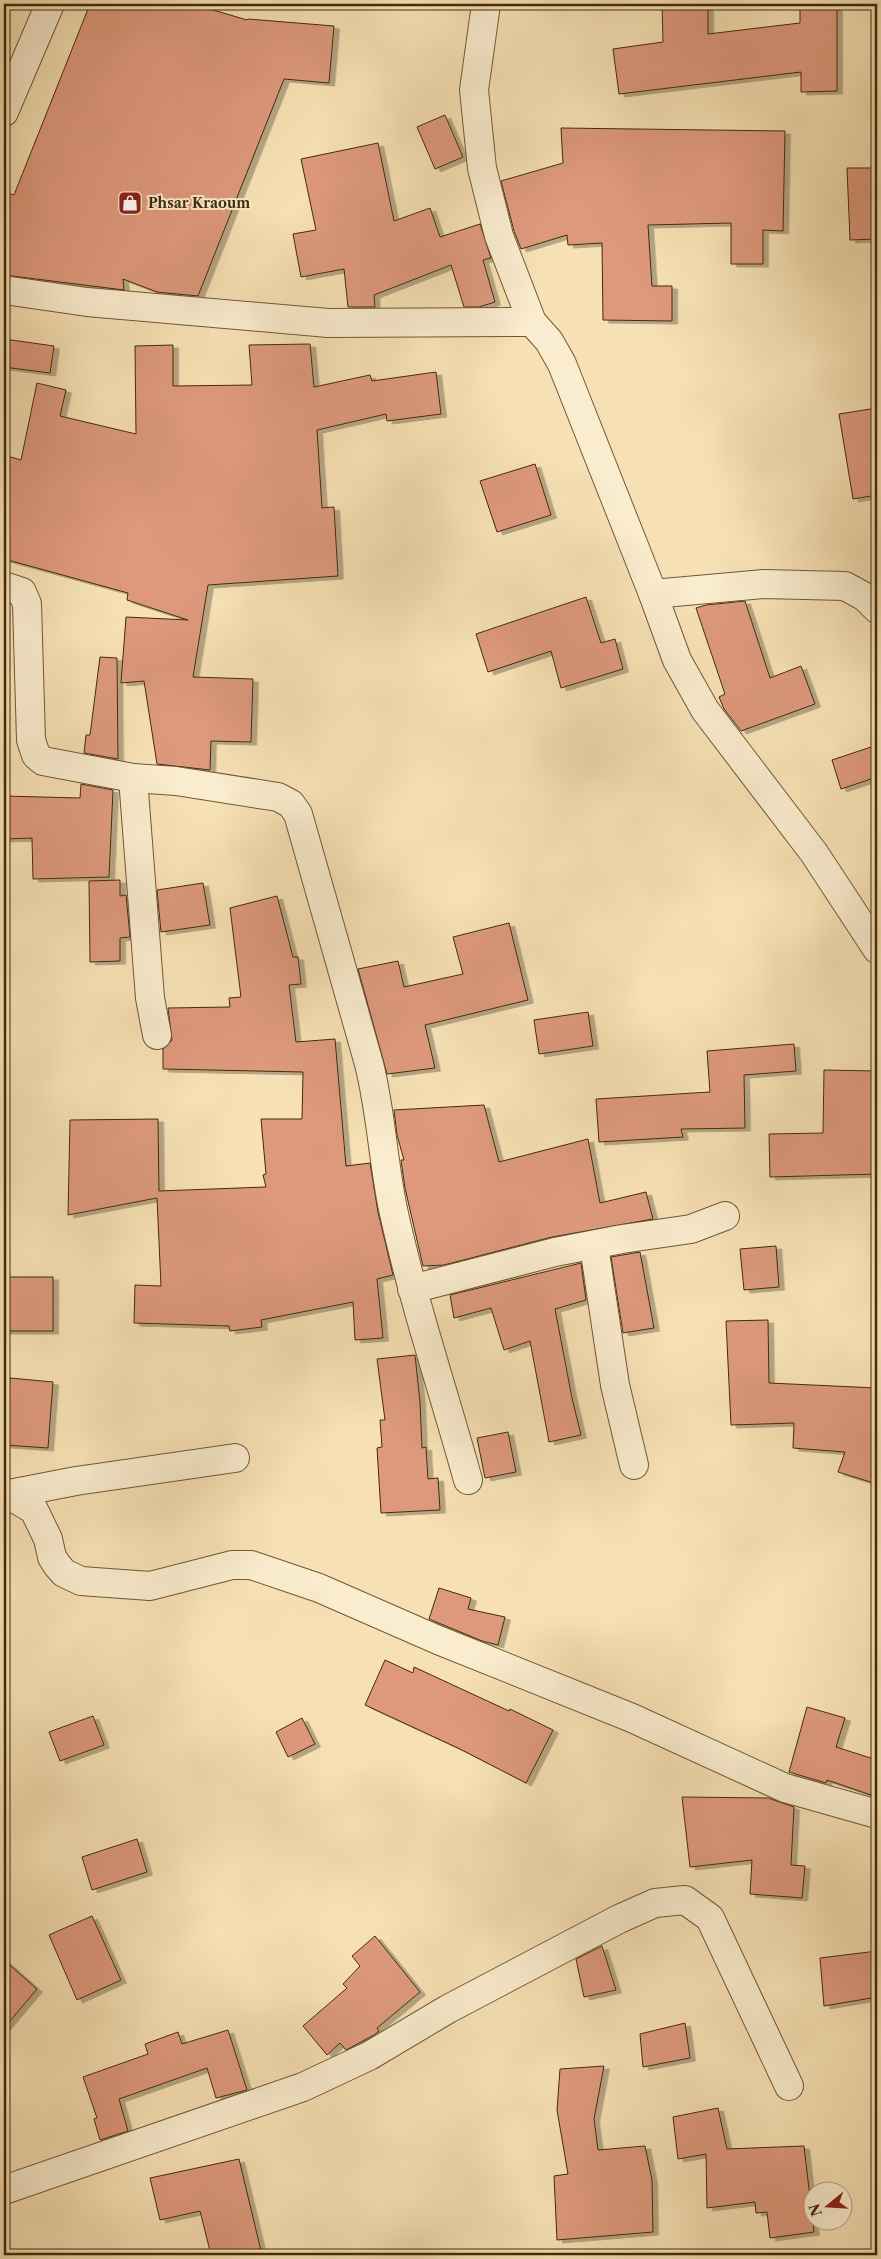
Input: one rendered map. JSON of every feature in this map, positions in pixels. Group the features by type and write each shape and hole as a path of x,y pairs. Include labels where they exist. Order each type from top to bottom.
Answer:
{"street":[{"path":"4,112 50,4"},
{"path":"486,4 474,90 482,168 499,236 532,322 549,341 562,364 653,594 677,660 692,691 814,853 877,949"},
{"path":"4,290 88,302 328,323 532,322"},
{"path":"653,594 764,584 845,586 865,597 877,609"},
{"path":"4,586 22,592 27,604 31,740 36,755 43,761 133,778 176,781 278,797 291,804 298,814 322,902 353,1001 373,1078 385,1169 412,1289 468,1480"},
{"path":"133,778 150,998 157,1035"},
{"path":"412,1289 555,1252 691,1229 725,1216"},
{"path":"594,1246 615,1385 634,1465"},
{"path":"6,1493 235,1458"},
{"path":"6,1493 34,1510 48,1539 52,1557 57,1565 64,1573 81,1581 150,1586 232,1565 250,1565 319,1588 438,1640 632,1718 785,1788 877,1814"},
{"path":"4,2190 303,2087 369,2056 448,2009 619,1919 655,1903 685,1900 710,1918 788,2086"}],"building":[{"name":"Phsar Kraoum","path":"90,4 193,4 247,20 334,26 329,83 284,79 198,296 157,292 123,279 124,290 4,275 4,192 14,195"},
{"path":"662,4 708,4 708,34 800,23 800,4 837,4 837,91 801,92 801,72 619,94 613,49 663,42"},
{"path":"445,115 463,157 435,169 417,127"},
{"path":"561,128 785,131 783,231 763,230 763,264 731,264 731,223 648,225 652,286 672,286 672,321 603,320 602,243 568,245 567,235 521,249 514,231 501,181 563,163"},
{"path":"378,143 394,221 430,208 440,237 480,224 491,258 483,260 495,302 479,307 464,307 451,265 374,295 375,307 348,307 344,269 301,277 293,234 316,230 301,159"},
{"path":"847,168 877,168 877,239 850,240"},
{"path":"4,339 54,346 50,373 4,367"},
{"path":"310,344 314,387 370,375 372,381 436,372 441,414 387,421 386,414 317,430 322,508 334,507 338,576 208,585 193,677 253,679 251,742 211,741 210,770 157,764 144,681 121,683 126,617 188,620 127,600 128,593 4,559 4,455 21,460 37,383 66,390 60,416 136,434 135,346 173,345 173,386 252,385 249,345"},
{"path":"877,408 877,495 853,499 839,414"},
{"path":"535,464 551,515 497,532 480,481"},
{"path":"586,597 601,643 615,639 623,669 561,688 551,651 488,672 476,634"},
{"path":"745,601 770,678 801,666 815,704 741,731 724,709 719,697 725,694 696,608 706,605"},
{"path":"100,657 117,658 118,759 84,753 86,735 90,735"},
{"path":"877,745 877,777 841,789 832,760"},
{"path":"81,784 113,790 109,877 33,879 32,838 4,839 4,796 80,798"},
{"path":"120,880 120,896 126,895 130,937 120,938 120,961 90,962 89,881"},
{"path":"203,883 210,925 161,932 157,890"},
{"path":"277,896 293,957 298,957 301,984 289,985 296,1042 335,1039 346,1166 370,1163 378,1212 393,1275 377,1279 383,1338 355,1340 353,1302 261,1320 262,1327 230,1331 229,1326 134,1323 135,1285 161,1286 157,1198 68,1215 70,1120 158,1119 159,1191 266,1187 263,1175 266,1174 261,1119 302,1119 303,1072 163,1069 163,1049 172,1040 168,1008 230,1007 229,998 241,997 230,908"},
{"path":"509,923 528,1000 425,1025 435,1068 387,1074 358,969 398,961 404,987 463,974 453,937"},
{"path":"588,1012 593,1046 539,1054 534,1020"},
{"path":"794,1044 796,1071 744,1075 745,1128 681,1129 683,1137 599,1142 596,1099 710,1092 707,1051"},
{"path":"824,1070 877,1071 877,1174 770,1177 769,1134 823,1133"},
{"path":"484,1105 499,1162 588,1139 600,1203 646,1192 653,1219 552,1237 444,1265 423,1266 405,1188 401,1160 404,1160 397,1135 394,1110"},
{"path":"776,1246 779,1287 744,1290 740,1249"},
{"path":"640,1252 654,1328 623,1333 611,1257"},
{"path":"581,1263 586,1300 555,1309 581,1435 549,1442 530,1341 504,1350 491,1308 454,1318 450,1295"},
{"path":"4,1277 53,1277 53,1331 4,1331"},
{"path":"768,1320 769,1383 877,1388 877,1484 838,1472 845,1452 793,1448 794,1423 731,1425 726,1321"},
{"path":"415,1355 422,1448 426,1447 428,1479 438,1478 440,1510 381,1513 377,1448 382,1447 380,1420 385,1420 377,1359"},
{"path":"10,1378 53,1382 48,1448 5,1445"},
{"path":"508,1432 516,1472 485,1478 477,1438"},
{"path":"439,1588 471,1598 468,1609 505,1617 498,1645 482,1641 429,1619"},
{"path":"385,1660 413,1673 414,1667 553,1730 526,1783 460,1749 365,1705"},
{"path":"807,1707 845,1718 836,1747 877,1760 877,1777 871,1795 827,1780 826,1783 789,1772"},
{"path":"93,1716 104,1745 60,1761 49,1732"},
{"path":"302,1718 315,1744 288,1757 276,1732"},
{"path":"682,1797 768,1798 794,1807 791,1865 805,1866 802,1898 750,1894 752,1860 690,1867"},
{"path":"137,1839 147,1872 92,1890 82,1857"},
{"path":"92,1916 121,1980 77,2000 49,1935"},
{"path":"375,1936 420,1992 377,2028 379,2031 374,2035 346,2050 340,2043 327,2055 303,2026 347,1988 343,1984 360,1966 352,1956"},
{"path":"602,1946 616,1990 584,1997 576,1959"},
{"path":"877,1951 877,1997 824,2006 820,1958"},
{"path":"4,1960 37,1989 4,2028"},
{"path":"685,2023 690,2058 643,2067 640,2034"},
{"path":"228,2030 247,2090 216,2098 207,2068 119,2099 128,2131 100,2140 94,2119 97,2118 83,2077 148,2054 145,2044 178,2032 182,2044"},
{"path":"604,2066 594,2119 598,2150 645,2146 652,2180 653,2232 557,2240 554,2176 568,2174 557,2110 560,2069"},
{"path":"718,2108 727,2149 804,2146 808,2182 804,2182 804,2232 814,2232 770,2238 767,2212 756,2213 755,2202 707,2208 706,2154 678,2159 673,2117"},
{"path":"239,2159 262,2255 211,2255 200,2211 160,2220 150,2178"}],"place":[{"name":"Phsar Kraoum","path":"130,203"}]}
